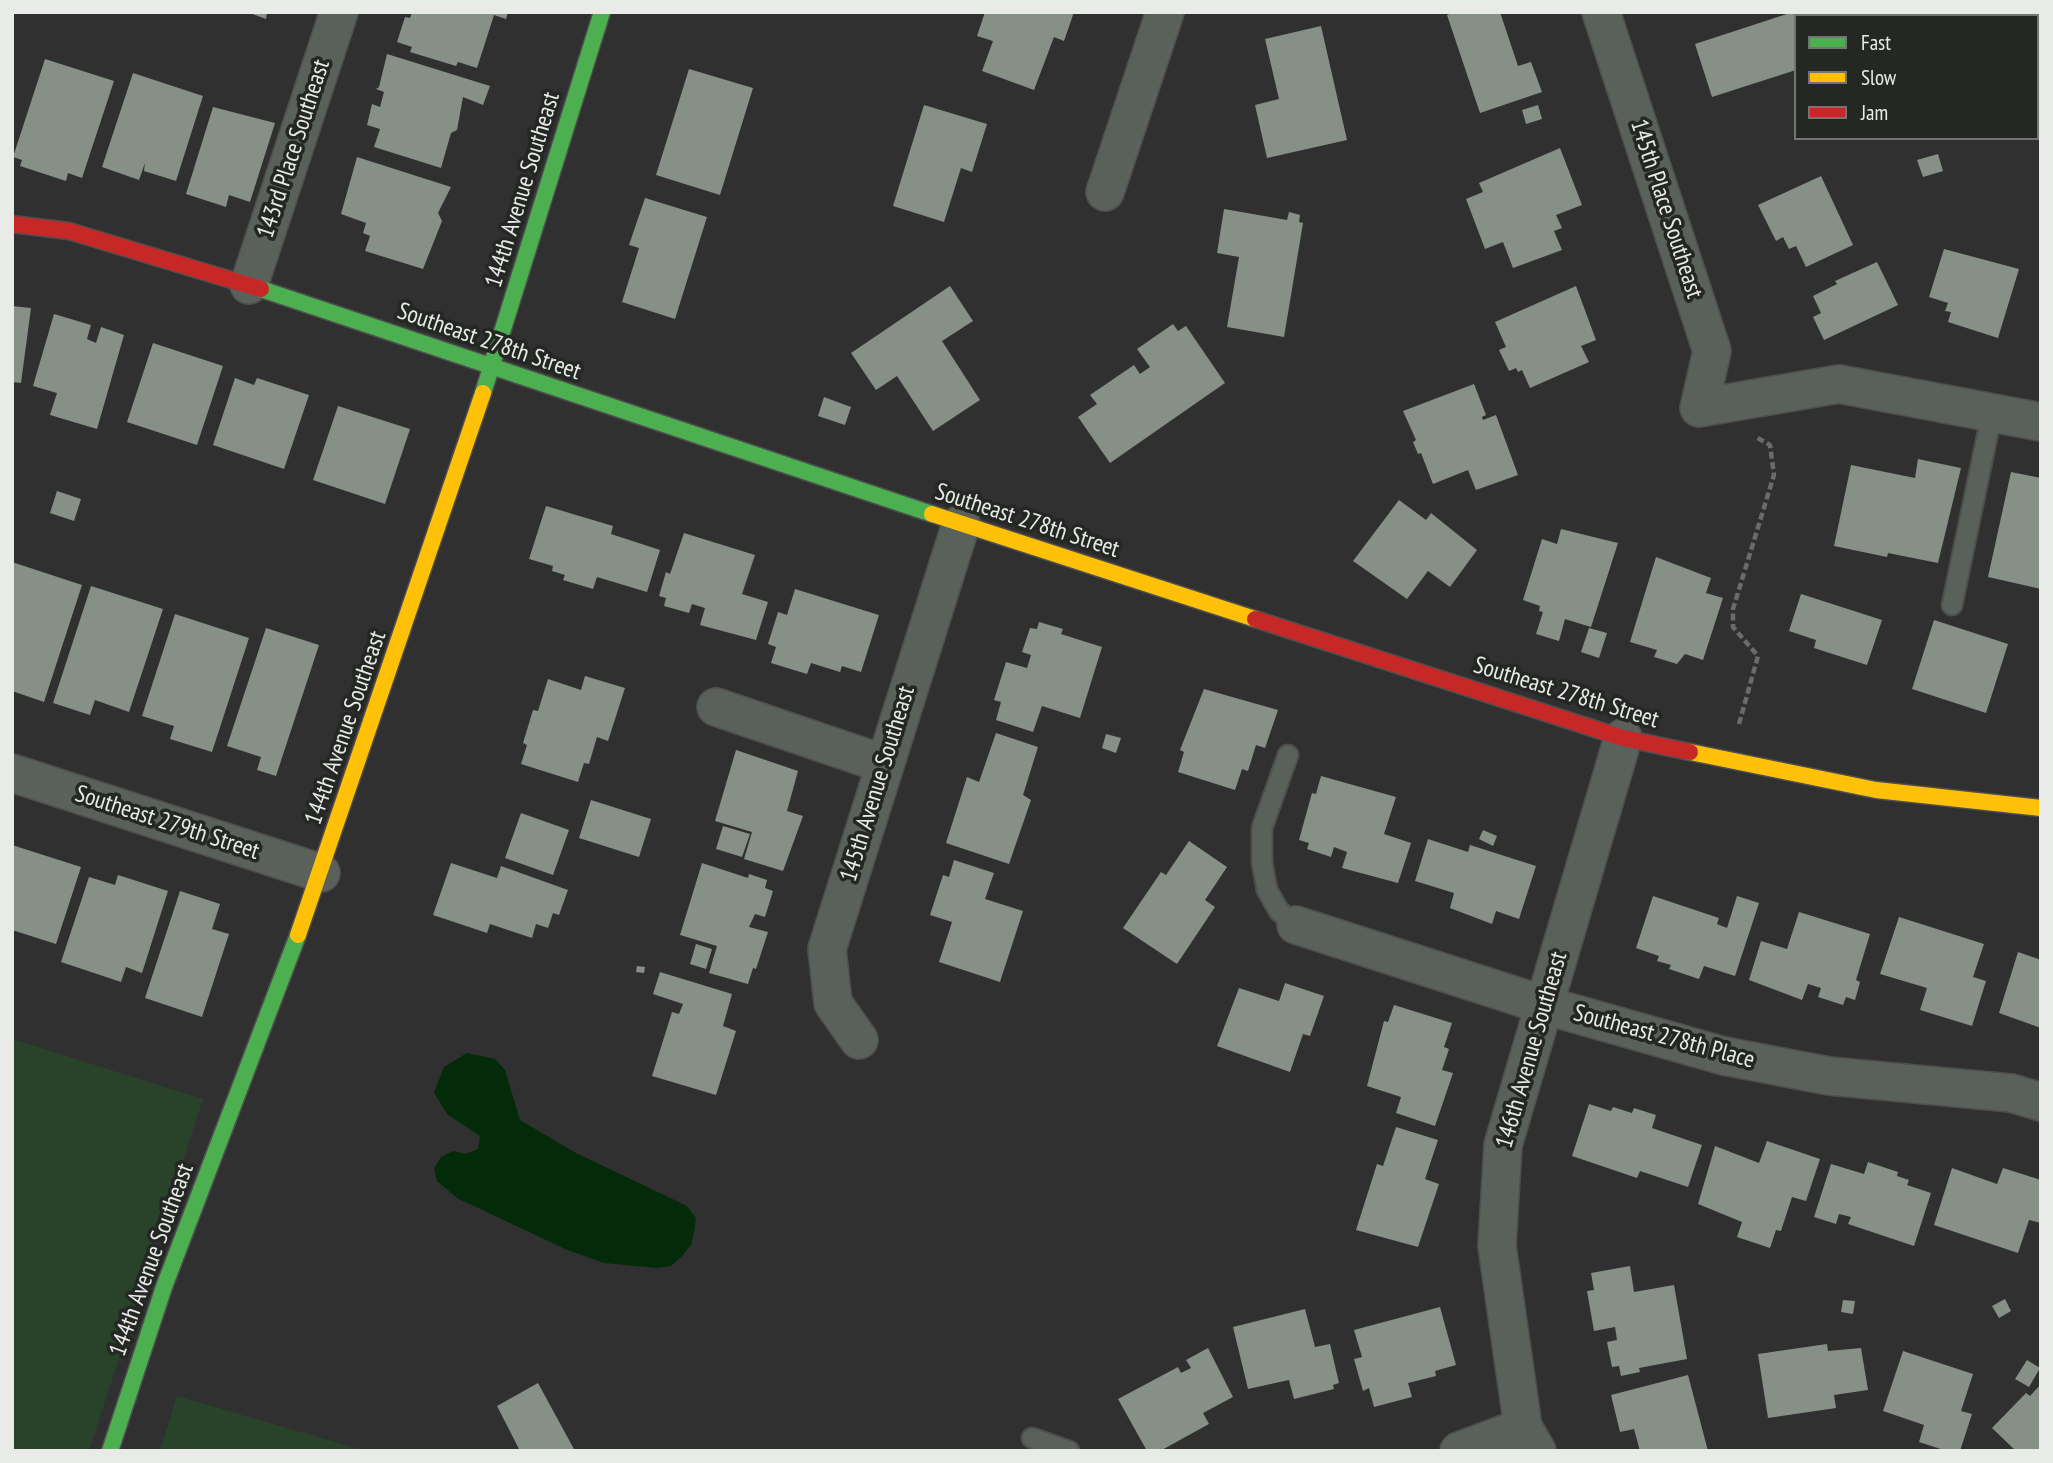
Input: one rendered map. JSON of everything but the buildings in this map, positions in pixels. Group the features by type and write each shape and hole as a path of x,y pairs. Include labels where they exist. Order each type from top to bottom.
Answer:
{"street":[{"name":"143rd Place Southeast","path":"249,285 339,12"},
{"name":"144th Avenue Southeast","path":"110,1451 163,1287 321,873 492,366 602,12"},
{"path":"1105,191 1165,12"},
{"name":"145th Place Southeast","path":"1601,12 1712,351 1699,408"},
{"name":"Southeast 278th Street","path":"12,224 69,231 249,285 961,524 1623,738 1876,790 2041,807"},
{"path":"1699,408 1839,384 2041,422"},
{"name":"145th Avenue Southeast","path":"859,1040 832,1003 827,949 961,524"},
{"path":"716,707 884,764"},
{"name":"146th Avenue Southeast","path":"1459,1451 1530,1439 1497,1246 1503,1146 1623,738"},
{"name":"Southeast 279th Street","path":"12,773 321,873"},
{"name":"Southeast 278th Place","path":"1296,925 1544,1005 1724,1056 1829,1076 2011,1093 2041,1102"}],"lane":[{"path":"1952,605 1992,413"},
{"path":"1288,755 1262,828 1262,862 1267,890 1279,911 1296,925"},
{"path":"1032,1438 1069,1451"}],"path":[{"path":"1699,408 1770,445 1774,461 1774,475 1733,609 1733,627 1758,656 1729,760"}],"shaded area":[{"path":"12,1039 203,1099 89,1451 12,1451"},
{"path":"467,1053 495,1059 505,1070 520,1120 576,1153 687,1206 696,1218 691,1245 682,1256 671,1266 657,1268 604,1263 565,1249 457,1198 437,1181 434,1168 441,1157 453,1151 466,1154 478,1149 480,1136 448,1115 434,1093 444,1067"},
{"path":"177,1396 366,1451 160,1451"}],"traffic: fast":[{"path":"483,393 602,12"},
{"path":"261,289 932,514"},
{"path":"110,1451 164,1287 298,935"}],"traffic: slow":[{"path":"298,935 483,393"},
{"path":"932,514 1255,619"},
{"path":"1690,752 1876,790 2041,808"}],"traffic: jam":[{"path":"12,224 69,231 261,289"},
{"path":"1255,619 1623,738 1690,752"}]}
